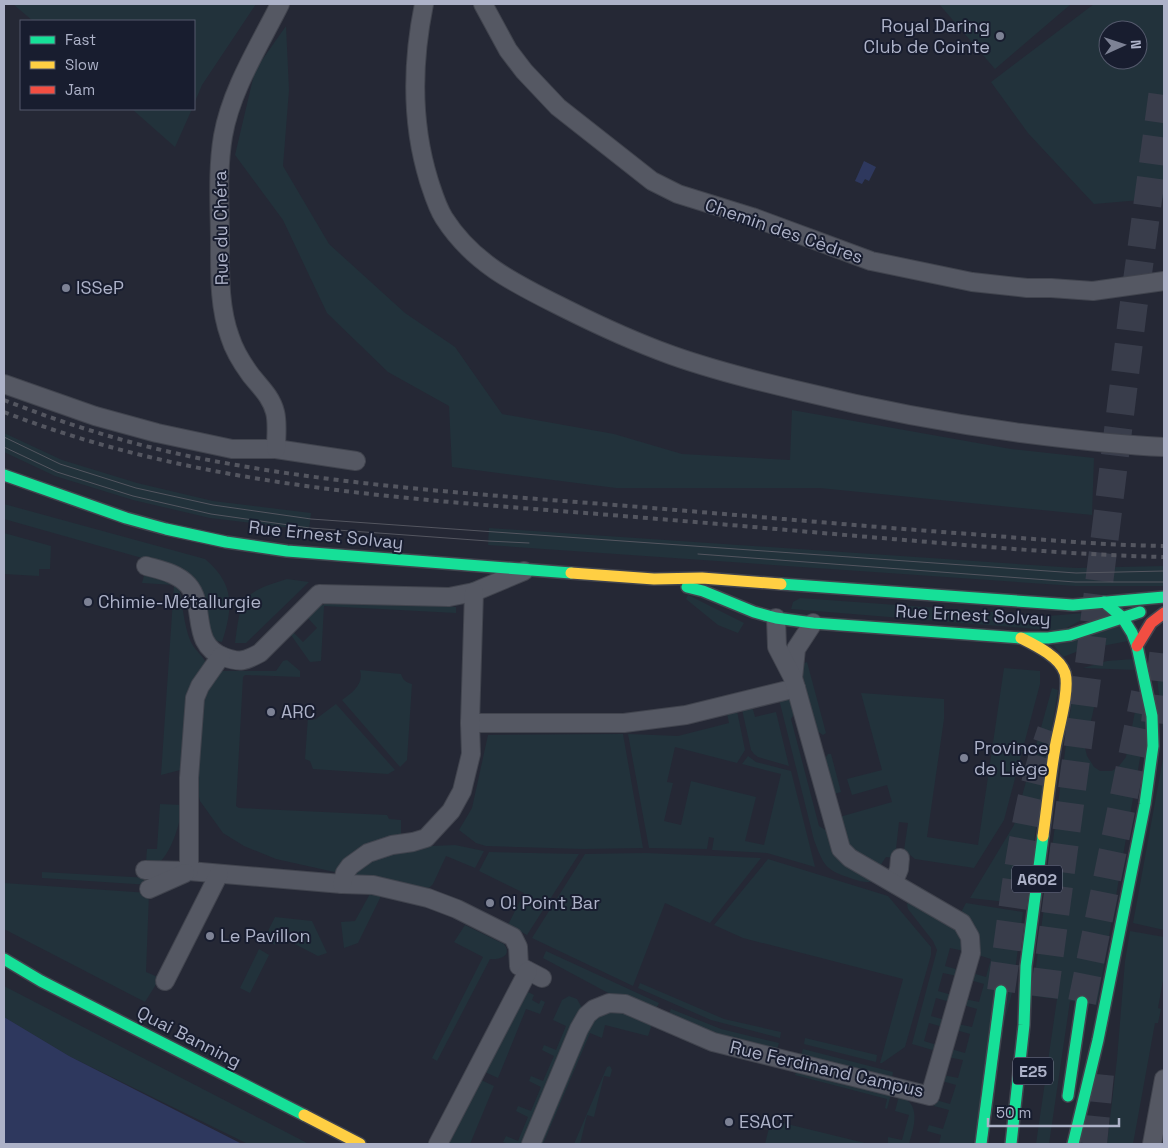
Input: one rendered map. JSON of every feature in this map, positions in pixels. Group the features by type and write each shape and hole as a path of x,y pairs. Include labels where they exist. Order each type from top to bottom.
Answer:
{"main road":[{"name":"Rue Ernest Solvay","path":"4,475 125,518 181,533 215,540 307,553 654,579 702,578 1073,605 1131,599 1164,598"},
{"name":"Rue Ernest Solvay","path":"654,579 703,591 754,612 777,613 814,623 1021,638 1048,638 1070,635 1122,617 1164,608"},
{"name":"Rue Ernest Solvay","path":"786,595 816,587"},
{"path":"1073,1144 1098,1040 1145,804 1153,746 1152,716 1137,646 1132,633 1122,617 1104,602"},
{"path":"1137,646 1146,629 1157,616 1164,613"},
{"name":"A602","path":"1011,1144 1024,1025 1026,966 1052,767 1066,689 1065,674 1061,666 1042,648 1021,638"},
{"name":"Quai Banning","path":"4,959 41,981 360,1144"},
{"path":"980,1144 1001,992"},
{"name":"E25","path":"1067,1106 1082,1002"},
{"path":"1021,1144 1026,1115"}],"street":[{"name":"Rue du Chéra","path":"276,450 276,419 271,401 239,356 226,326 221,283 220,159 223,136 234,99 280,4"},
{"path":"424,4 418,40 415,110 426,171 434,197 443,216 473,254 502,276 623,336 670,355 752,380 870,408 985,428 1073,439 1164,447"},
{"name":"Chemin des Cèdres","path":"483,4 508,50 524,71 558,107 652,182 678,194 752,217 871,261 972,282 1027,288 1093,291 1164,281"},
{"path":"4,384 95,416 157,433 232,449 276,450 356,461"},
{"path":"146,566 178,576 188,585 194,594 201,632 207,646 221,656 237,662 248,659 260,652 319,594 449,597 474,592 526,570"},
{"path":"343,879 350,866 368,853 392,845 426,838 451,811 462,791 471,754 470,723 474,592"},
{"path":"777,613 777,647 795,683"},
{"path":"795,683 796,649 814,623"},
{"path":"189,871 189,778 195,698 200,686 221,656"},
{"path":"470,723 624,723 686,715 795,683"},
{"name":"Rue Ferdinand Campus","path":"531,1144 579,1029 587,1015 594,1008 609,1003 626,1004 713,1042 930,1096 971,953 970,937 962,923 850,858 841,849 795,683"},
{"path":"146,870 343,879 428,898 457,909 513,937 518,947 518,966 535,974 438,1144"},
{"path":"149,889 189,871"},
{"path":"165,981 219,874"},
{"path":"1152,1144 1164,1079"}],"shaded area":[{"path":"13,4 256,4 202,85 195,102 195,20 32,20"},
{"name":"Royal Daring Club de Cointe","path":"939,4 1071,4 995,69"},
{"path":"1094,4 1164,4 1164,198 1094,204 1028,133 991,82"},
{"path":"286,26 289,90 283,166 329,244 405,313 455,347 502,414 614,434 682,454 790,460 792,410 1011,449 1094,458 1092,515 820,488 616,488 452,467 449,406 388,372 327,313 283,220 235,155 255,70"},
{"path":"133,110 192,110 175,147"},
{"path":"4,433 62,460 137,483 213,501 311,513 309,530 210,518 133,500 55,476 4,452"},
{"path":"4,504 205,559 222,578 229,597 228,618 222,642 217,641 212,635 201,588 197,581 181,569 4,519"},
{"path":"489,528 1076,568 1164,566 1164,586 1075,586 488,545"},
{"path":"4,533 51,546 50,569 39,569 39,576 4,574"},
{"path":"145,572 179,586 190,640 207,665 184,769 161,775 174,585 142,583"},
{"path":"287,579 309,582 246,643 235,643 239,615 246,599 261,588"},
{"path":"688,595 744,623 738,633 718,625 686,599"},
{"path":"800,598 1048,616 1096,612 1061,631 791,609 793,602"},
{"path":"324,601 456,607 456,613 324,606 321,661 310,662 291,635 293,632 303,642 317,628 307,617 321,605 324,605"},
{"path":"1120,621 1128,641 1081,650 1063,657 1053,644"},
{"path":"1164,652 1164,739 1155,660"},
{"path":"1133,659 1136,670 1083,668 1107,661"},
{"path":"287,660 300,671 300,677 245,675 243,677 236,806 239,808 387,815 389,819 401,820 401,838 339,873 276,859 244,846 223,833 200,801 194,778 199,701 218,671 276,671 283,661"},
{"path":"807,662 826,733 823,735 817,731 800,665"},
{"path":"1004,668 1040,671 1040,684 1004,820 974,868 915,859 904,850 908,823 899,822 895,858 886,857 878,869 849,851 836,818 892,802 887,785 852,795 847,779 882,770 861,693 944,699 944,719 927,837 978,845"},
{"path":"360,670 401,674 405,680 412,684 407,760 400,767 342,700 354,691 359,684"},
{"path":"1074,685 1099,685 1085,748 1087,756 1094,767 1100,771 1112,771 1126,757 1140,687 1147,718 1097,1005 1070,1001 1049,1144 1036,1144 1057,999 1032,996"},
{"path":"1052,688 1058,690 1024,904 970,898 1014,825"},
{"path":"791,692 796,711 791,719 819,826 827,831 875,881 862,881 836,873 827,866 820,856 814,840 778,695"},
{"path":"751,702 755,717 776,712 789,766 758,757 751,750 741,705"},
{"path":"336,704 395,770 388,774 313,769 310,761 305,759 308,717 312,720 316,719"},
{"path":"736,706 745,750 737,763 675,747 667,782 673,783 664,821 681,825 691,781 756,797 745,841 764,845 781,774 742,764 748,756 756,762 791,771 815,867 767,853 712,850 714,838 709,837 707,849 649,848 628,734 678,736 729,723 726,708"},
{"path":"623,734 643,848 583,849 486,846 476,843 459,830 472,808 488,735"},
{"path":"1164,753 1164,930 1133,923"},
{"path":"828,754 831,754 841,792 834,794 824,760"},
{"path":"160,804 182,805 180,819 172,843 164,857 160,862 146,862 147,849 157,849"},
{"path":"455,845 484,851 475,868 446,856 433,884 429,888 352,875 370,859 394,851"},
{"path":"489,852 579,854 527,935 508,925 524,893 479,871"},
{"path":"646,853 761,858 710,923 665,903 633,986 532,938 585,854"},
{"path":"768,859 888,896 931,947 931,955 905,1047 882,1063 880,1063 903,979 743,938 714,925"},
{"path":"42,872 150,878 150,885 42,878"},
{"path":"4,883 149,893 146,972 160,978 145,1002 4,929"},
{"path":"371,892 381,896 358,943 344,948 341,922 355,921"},
{"path":"910,900 962,932 964,951 950,948 945,966 959,970 957,976 943,973 938,991 952,995 950,1002 936,998 931,1016 945,1020 943,1027 929,1023 924,1041 937,1045 936,1051 912,1044 937,950 933,941 908,909 907,904"},
{"path":"966,903 1023,912 1012,993 973,1144 939,1144 941,1135 927,1131 929,1125 943,1129 949,1110 934,1106 936,1100 950,1104 956,1085 942,1081 943,1075 958,1078 963,1060 948,1057 951,1049 965,1053 970,1034 956,1030 958,1024 972,1027 977,1009 963,1005 965,999 979,1002 984,984 970,980 972,973 986,977 991,959 975,954 959,916"},
{"path":"275,917 312,921 327,953 318,956 279,936 275,945 264,939"},
{"path":"465,925 504,944 507,952 501,958 490,959 437,1061 432,1058 483,957 454,942"},
{"path":"1130,931 1164,937 1164,975 1158,1008 1161,1009 1158,1023 1155,1023 1133,1144 1107,1144 1117,1059 1125,961"},
{"path":"259,949 269,955 250,993 240,988"},
{"path":"546,951 659,1003 656,1009 623,995 612,995 543,958"},
{"path":"640,983 724,1019 781,1032 780,1038 711,1020 638,988"},
{"path":"4,986 309,1144 248,1144 69,1056 4,1017"},
{"path":"526,991 534,995 532,1000 539,1004 541,1000 545,1002 540,1014 526,1009 498,1078 485,1072"},
{"path":"569,996 577,999 582,1008 523,1144 503,1142 506,1136 518,1141 528,1117 516,1111 518,1106 531,1111 541,1087 529,1081 531,1076 543,1081 554,1056 542,1050 544,1045 556,1050 566,1026 553,1020 562,1000"},
{"path":"671,1009 721,1029 779,1043 777,1050 719,1035 669,1014"},
{"path":"617,1010 652,1024 648,1036 605,1025 602,1038 590,1033 543,1144 540,1144 592,1021 606,1011"},
{"path":"805,1038 877,1055 876,1062 804,1044"},
{"path":"803,1049 893,1072 892,1078 801,1055"},
{"path":"610,1066 612,1070 610,1077 604,1076 594,1117 587,1115 580,1144 574,1144 607,1067"},
{"path":"797,1070 891,1094 887,1109 885,1108 887,1099 795,1075"},
{"path":"481,1080 494,1086 470,1144 449,1144"},
{"path":"899,1096 906,1099 914,1110 913,1130 909,1144 888,1144 888,1137 902,1140 909,1115 895,1111"},
{"path":"783,1123 869,1144 765,1144 769,1128"}],"water":[{"path":"864,161 876,167 869,181 865,179 862,184 855,181"},
{"path":"4,1017 69,1056 242,1144 4,1144"}],"tunnel":[{"path":"1044,997 1164,83"},
{"path":"1155,723 1164,648"},
{"path":"1082,1002 1145,693"},
{"path":"1001,991 1025,827 1032,795 1051,731"},
{"path":"1093,1144 1101,1064"}],"tram line":[{"path":"4,437 60,464 136,488 213,505 311,519 1076,573 1164,571"},
{"path":"4,447 57,472 133,496 211,514 310,528 529,543"},
{"path":"698,554 1075,582 1164,582"}],"railway":[{"path":"4,400 85,429 168,452 225,463 337,480 450,492 1067,542 1164,546"},
{"path":"4,412 83,439 163,460 244,476 327,489 493,506 979,546 1071,553 1164,557"}],"traffic: fast":[{"path":"4,475 126,518 226,542 287,551 571,573"},
{"path":"781,584 1073,605 1164,597"},
{"path":"687,587 703,591 754,612 776,618 813,623 1021,638 1048,638 1070,635 1140,612"},
{"path":"1073,1144 1098,1040 1145,804 1153,746 1152,716 1137,646 1132,633 1122,617 1104,602"},
{"path":"1011,1144 1024,1025 1026,966 1043,836"},
{"path":"4,959 41,981 304,1115"},
{"path":"981,1144 1001,991"},
{"path":"1068,1096 1082,1002"}],"traffic: slow":[{"path":"571,573 654,579 702,578 781,584"},
{"path":"1021,638 1053,657 1062,667 1066,680 1065,699 1053,759 1043,836"},
{"path":"304,1115 360,1144"}],"traffic: jam":[{"path":"1137,646 1151,623 1164,613"}],"place":[{"name":"Royal Daring Club de Cointe","path":"1000,36"},
{"name":"ISSeP","path":"66,288"},
{"name":"Chimie-Métallurgie","path":"88,602"},
{"name":"ARC","path":"271,712"},
{"name":"Province de Liège","path":"964,758"},
{"name":"O! Point Bar","path":"490,903"},
{"name":"Le Pavillon","path":"210,936"},
{"name":"ESACT","path":"729,1122"}]}
